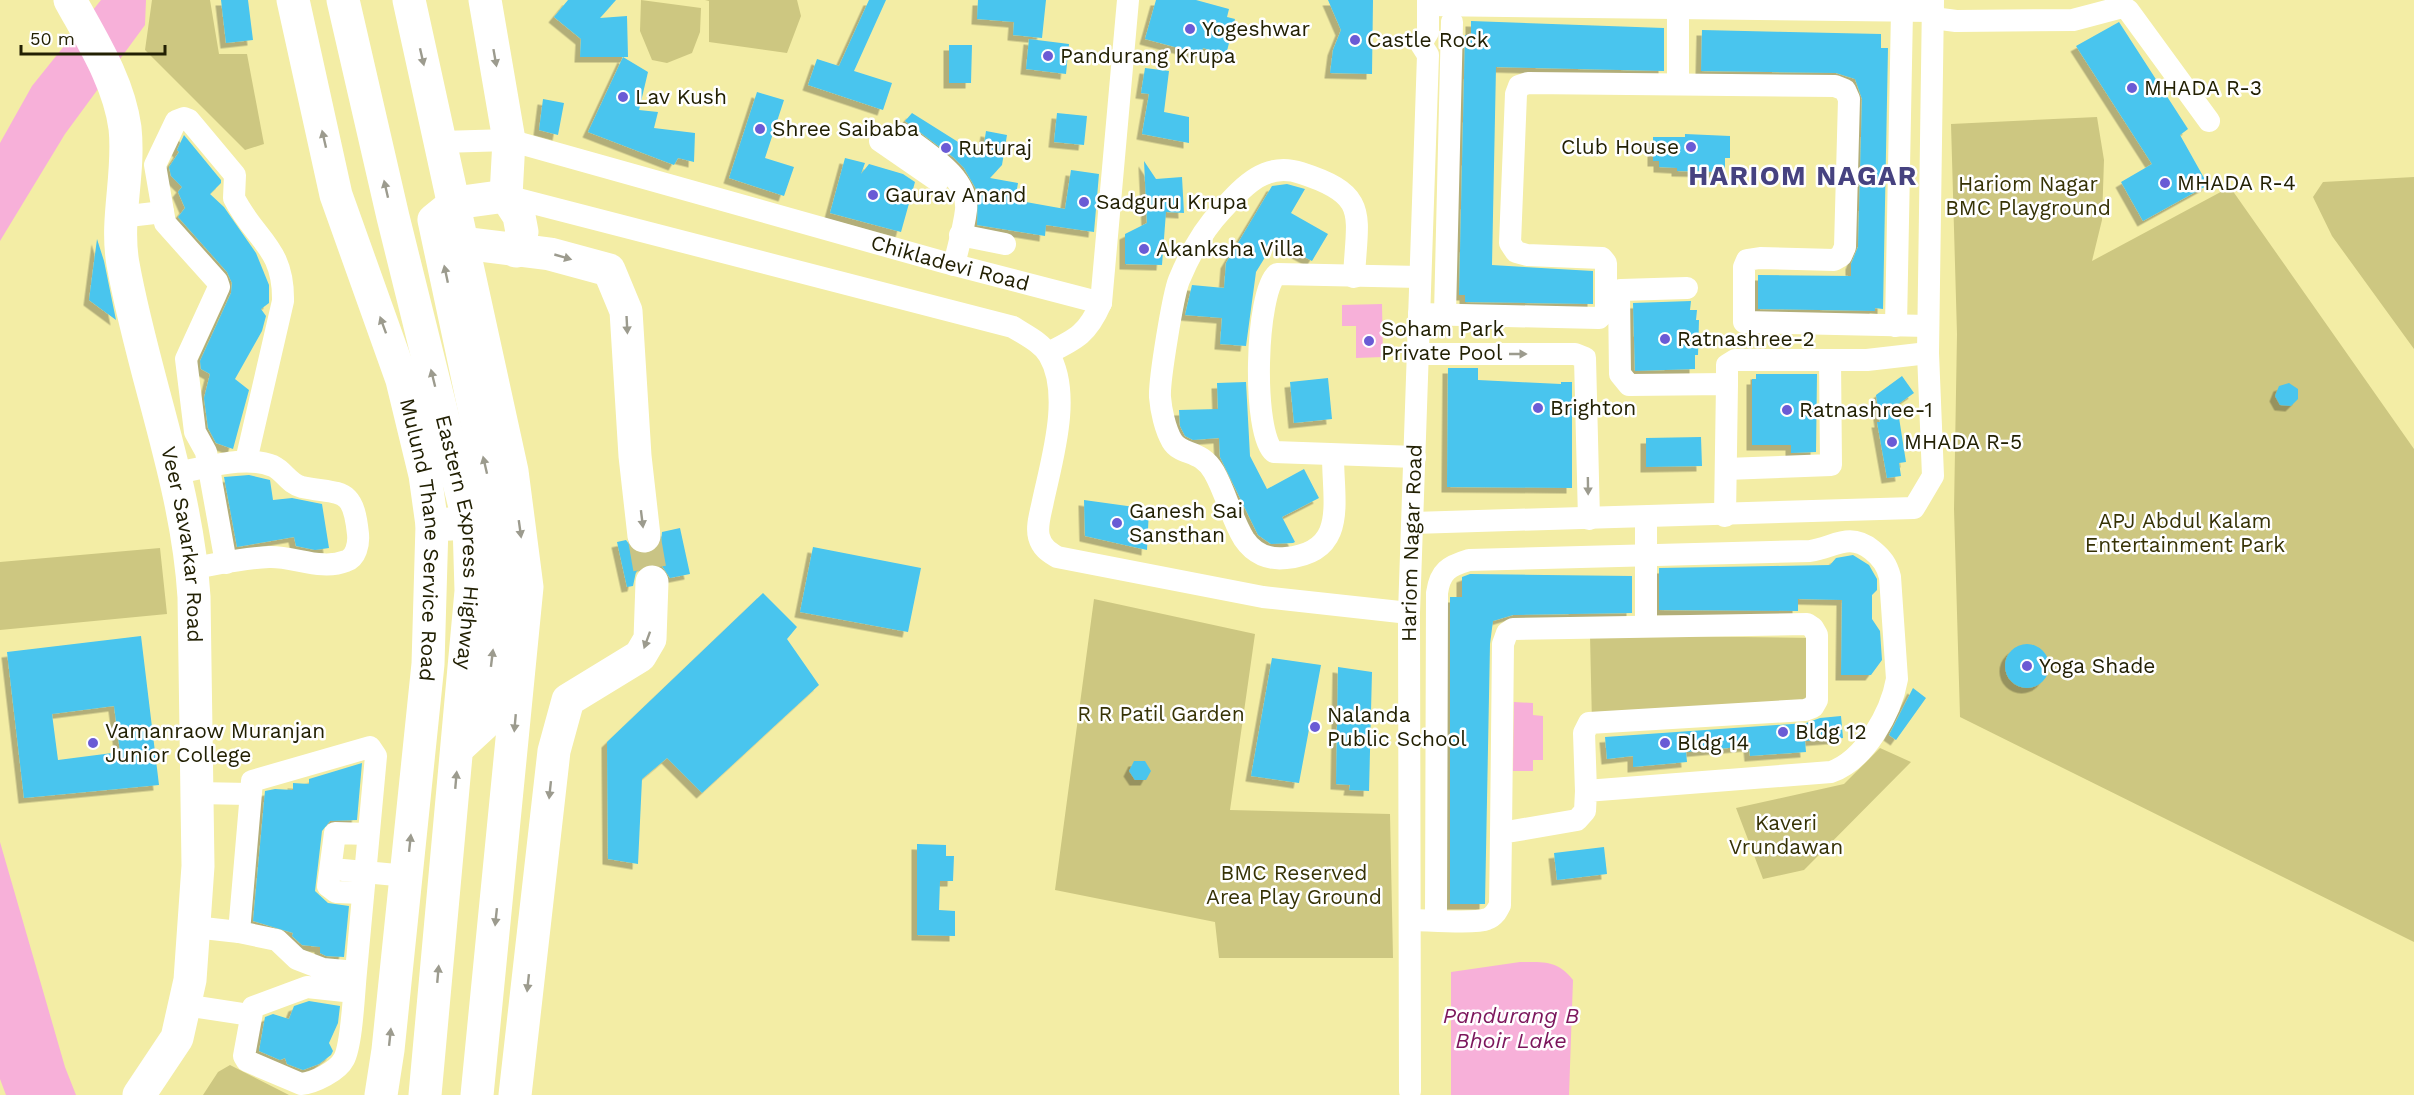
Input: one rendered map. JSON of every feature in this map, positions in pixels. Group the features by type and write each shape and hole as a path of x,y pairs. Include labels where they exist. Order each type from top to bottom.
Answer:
{"main road":[{"name":"Mulund Thane Service Road","path":"293,0 336,195 402,380 425,475 432,525 428,664 407,876 381,1095"},
{"name":"Eastern Express Highway","path":"343,0 393,217 469,523 471,591 459,747 425,1095"},
{"path":"409,0 512,471 527,587 477,1095"},
{"path":"484,0 509,140 506,196 519,216 522,232 516,251"},
{"name":"Veer Savarkar Road","path":"73,6 110,75 125,128 126,172 120,217 123,263 174,473 193,568 198,866 190,980 177,1038 139,1095"},
{"path":"459,747 485,723 498,592 497,516 434,220 455,203 506,196"},
{"path":"463,243 550,254 609,270 626,311 635,456 644,536"},
{"path":"432,525 469,523"},
{"path":"515,1095 554,751 568,700 640,656 650,639 652,582"}],"street":[{"path":"1048,353 1079,337 1092,323 1101,303 1128,0"},
{"path":"1428,2 1678,8 1933,10 1956,21 2073,20 2122,7 2128,10 2209,122"},
{"name":"Hariom Nagar Road","path":"1410,1091 1409,613 1428,2"},
{"path":"1678,8 1678,84"},
{"path":"1413,523 1725,516 1914,508 1933,476 1928,326 1933,10"},
{"path":"1896,326 1902,11"},
{"path":"1445,314 1452,22"},
{"path":"1428,46 1451,55"},
{"path":"1419,314 1599,318 1604,315 1606,306 1605,260 1599,257 1527,255 1516,252 1510,243 1516,94 1519,86 1528,83 1835,86 1845,90 1849,99 1845,247 1841,256 1834,260 1760,258 1747,261 1744,267 1743,320 1748,324 1928,326"},
{"path":"1901,83 1932,83"},
{"path":"226,563 210,468 206,452 195,432 186,359 219,287 217,281 169,230 163,212 155,165 176,122 186,118 236,175 234,198 276,256 283,281 283,301 246,462"},
{"path":"902,134 959,183 964,192 966,209 960,235 948,263"},
{"name":"Chikladevi Road","path":"441,142 509,140 948,263 1101,303"},
{"path":"879,141 934,177 952,201 954,216 948,263"},
{"path":"1425,149 1449,149"},
{"path":"1899,150 1931,150"},
{"path":"1333,456 1333,524 1323,545 1319,550 1299,557 1275,560 1263,556 1244,539 1214,472 1206,461 1199,454 1185,451 1173,442 1164,421 1160,396 1178,283 1195,246 1216,216 1260,174 1277,169 1296,171 1319,179 1347,194 1357,216 1354,277"},
{"path":"506,196 1012,327 1035,340 1048,353 1056,370 1059,388 1057,430 1038,529 1045,549 1058,557 1263,597 1409,613"},
{"path":"120,217 163,212"},
{"path":"1422,216 1447,217"},
{"path":"1898,217 1930,217"},
{"path":"960,235 1005,244"},
{"path":"1415,457 1278,453 1267,445 1261,402 1260,358 1264,298 1273,277 1280,272 1354,277 1421,271 1446,265"},
{"path":"1897,273 1929,274"},
{"path":"1687,288 1626,287 1621,290 1619,305 1623,381 1629,385 1727,384"},
{"path":"1725,516 1727,365 1736,360 1867,360 1928,353"},
{"path":"1418,354 1575,354 1585,358 1589,519"},
{"path":"1726,469 1831,465 1830,360"},
{"path":"174,473 246,462 275,467 300,487 338,492 349,500 355,510 358,541 354,556 348,561 313,563 272,557 193,568"},
{"path":"1868,511 1869,548"},
{"path":"1646,518 1646,626"},
{"path":"1436,920 1437,593 1439,579 1453,564 1469,560 1810,551 1849,540 1869,548 1885,563 1890,577 1897,679 1889,709 1864,746 1844,767 1831,772 1586,791"},
{"path":"1410,920 1486,920 1495,914 1500,905 1503,644 1507,633 1521,628 1808,624 1813,628 1816,635 1818,700 1813,707 1805,710 1589,723 1584,734 1586,811 1577,820 1501,833"},
{"path":"239,932 250,786 256,779 370,747 376,756 368,834 357,878 355,982 343,1062 310,1083 294,1083 247,1061 244,1056 253,1007 297,989 355,982"},
{"path":"197,793 249,794"},
{"path":"368,834 335,833 328,886 336,892 357,878 407,876"},
{"path":"194,927 239,932 277,940 297,959 355,982"},
{"path":"185,1005 250,1015"}],"green space":[{"path":"152,0 210,0 219,54 247,54 264,144 245,150 145,50"},
{"path":"641,0 701,8 700,32 692,53 667,63 652,60 640,31"},
{"path":"705,0 797,0 801,16 787,53 709,42 709,1"},
{"name":"APJ Abdul Kalam Entertainment Park","path":"2097,117 2104,160 2102,220 2092,261 2230,187 2414,449 2414,942 1960,717 1954,509 1957,334 1951,124"},
{"path":"2414,177 2414,349 2332,236 2313,197 2323,182"},
{"path":"160,548 167,614 0,630 0,562"},
{"name":"R R Patil Garden","path":"1094,599 1255,634 1230,810 1390,814 1393,958 1219,958 1215,922 1055,890"},
{"path":"1590,635 1814,638 1813,704 1592,724"},
{"name":"Kaveri Vrundawan","path":"1880,748 1911,762 1804,870 1763,879 1736,808 1844,784"},
{"path":"230,1065 289,1095 203,1095 218,1072"}],"water":[{"path":"101,0 146,0 145,25 65,134 0,241 0,143 32,86"},
{"name":"Soham Park Private Pool","path":"1382,304 1383,357 1356,358 1356,326 1342,326 1342,305"},
{"path":"1514,702 1533,703 1533,715 1543,716 1543,760 1533,760 1533,771 1513,771"},
{"path":"0,842 65,1067 76,1095 6,1095 0,1079"},
{"name":"Pandurang B Bhoir Lake","path":"1520,962 1543,962 1556,966 1573,980 1569,1095 1451,1095 1451,972"}],"building":[{"path":"221,0 248,0 253,40 226,43"},
{"path":"568,0 616,0 600,18 627,16 628,57 580,57 581,39 554,17"},
{"path":"869,0 886,0 854,71 892,83 883,110 808,85 817,59 839,66"},
{"path":"978,0 1046,0 1042,38 1013,35 1014,22 977,19"},
{"name":"Yogeshwar","path":"1156,0 1196,0 1229,9 1227,17 1235,19 1226,55 1203,48 1201,54 1145,39"},
{"name":"Castle Rock","path":"1328,0 1373,0 1372,74 1330,73 1333,50 1341,30"},
{"path":"1471,21 1664,28 1664,71 1496,67 1492,265 1593,271 1593,304 1465,302 1465,295 1459,295 1465,35 1471,35"},
{"name":"MHADA R-3","path":"2119,22 2188,129 2180,135 2208,185 2143,221 2121,182 2152,164 2076,46"},
{"path":"1702,30 1881,34 1881,48 1888,48 1883,309 1875,308 1875,311 1758,309 1758,275 1851,276 1851,264 1858,247 1862,99 1855,79 1836,73 1701,71"},
{"name":"Pandurang Krupa","path":"1029,39 1069,44 1066,74 1026,69"},
{"path":"949,45 972,45 971,83 949,83"},
{"name":"Lav Kush","path":"623,57 648,72 639,110 658,112 654,128 695,133 694,162 678,158 674,165 588,132"},
{"path":"1145,68 1169,71 1164,112 1189,117 1189,143 1142,134 1149,94 1141,93"},
{"name":"Shree Saibaba","path":"757,92 784,100 765,158 794,167 784,196 729,178"},
{"path":"543,99 564,103 558,135 539,130"},
{"path":"912,113 982,157 986,131 1007,135 1002,165 990,178 1018,183 1015,200 1065,209 1071,170 1099,174 1094,232 1046,225 1045,236 977,225 978,194 985,196 976,189 964,168 953,157 905,121"},
{"path":"1057,113 1087,116 1084,145 1054,142"},
{"name":"Club House","path":"1685,134 1730,136 1730,158 1725,158 1725,172 1677,171 1677,168 1659,167 1659,161 1653,161 1653,137 1685,137"},
{"path":"184,135 221,180 221,183 210,194 224,207 256,253 269,285 269,303 261,309 266,316 262,331 235,379 249,390 233,449 216,443 208,428 204,398 210,374 201,369 200,361 231,293 232,283 227,272 178,217 185,208 178,192 182,187 171,176 169,167 179,152 177,150"},
{"name":"Gaurav Anand","path":"845,158 865,163 861,174 869,164 903,174 915,182 901,232 830,213"},
{"path":"1144,161 1156,179 1182,177 1184,213 1166,212 1162,265 1125,264 1125,234 1147,223"},
{"path":"1287,184 1305,189 1291,213 1328,234 1312,261 1275,241 1256,272 1246,346 1220,344 1222,318 1185,315 1192,285 1224,288 1226,263 1272,186"},
{"path":"97,239 104,261 116,320 89,300"},
{"name":"Ratnashree-2","path":"1691,301 1690,310 1697,310 1696,320 1699,320 1698,355 1695,355 1695,369 1635,371 1633,303"},
{"path":"1448,368 1478,368 1478,380 1561,384 1561,382 1572,382 1572,488 1447,487"},
{"name":"Ratnashree-1","path":"1756,374 1817,374 1816,452 1791,453 1791,445 1752,445 1752,379 1756,379"},
{"name":"MHADA R-5","path":"1902,376 1914,393 1897,405 1906,462 1899,463 1901,476 1887,478 1877,422 1880,422 1876,395"},
{"path":"1328,378 1332,419 1294,423 1290,382"},
{"path":"1246,382 1250,456 1267,489 1304,469 1319,498 1282,517 1295,542 1293,543 1271,544 1258,535 1220,457 1219,438 1193,440 1185,436 1180,426 1179,410 1218,409 1217,383"},
{"path":"2289,383 2298,389 2298,399 2291,406 2280,405 2275,396 2279,386"},
{"path":"1701,437 1702,466 1646,467 1646,438"},
{"path":"249,475 270,480 273,500 292,498 322,504 329,548 315,550 296,546 294,537 237,547 224,477"},
{"name":"Ganesh Sai Sansthan","path":"1084,500 1149,509 1147,550 1085,536"},
{"path":"680,528 690,574 670,578 662,566 652,563 636,572 633,586 627,587 617,542 626,540 636,553 647,554 656,551 661,544 662,532"},
{"path":"813,547 921,568 908,632 800,612"},
{"path":"1853,555 1869,565 1877,579 1877,590 1872,595 1872,619 1880,631 1882,660 1871,675 1841,675 1842,600 1798,599 1798,611 1659,610 1659,568 1830,565 1836,558"},
{"path":"1470,574 1632,576 1632,613 1513,615 1493,621 1490,644 1485,904 1450,904 1450,597 1462,597 1462,577"},
{"path":"763,593 797,627 787,639 819,685 702,793 667,758 642,779 638,864 608,859 607,742"},
{"name":"Vamanraow Muranjan Junior College","path":"141,636 159,785 24,798 7,652","holes":["114,706 120,752 58,760 52,714"]},
{"name":"Yoga Shade","path":"2027,644 2043,650 2049,666 2043,682 2027,688 2011,682 2005,666 2011,650"},
{"path":"1272,658 1321,665 1299,783 1251,776"},
{"path":"1338,667 1372,672 1369,791 1349,790 1350,785 1336,784"},
{"path":"1913,688 1926,698 1896,740 1889,735"},
{"path":"1841,716 1843,738 1805,741 1806,752 1750,756 1749,746 1686,752 1687,762 1633,767 1633,756 1607,759 1605,737 1806,723 1820,718"},
{"path":"1134,761 1145,761 1151,771 1146,780 1135,780 1129,771"},
{"path":"362,763 357,820 330,821 322,831 315,891 328,903 349,906 344,957 326,956 320,953 320,947 302,945 292,936 293,933 253,921 265,791 293,790 293,783 309,784 309,779"},
{"path":"917,844 946,845 946,856 954,856 953,881 940,881 939,910 955,911 955,936 917,935"},
{"path":"1604,847 1607,874 1557,880 1554,853"},
{"path":"309,1001 340,1006 338,1023 329,1043 333,1051 331,1055 319,1064 303,1070 287,1064 285,1058 280,1060 259,1051 265,1017 273,1014 289,1019 294,1006"}],"tunnel":[{"path":"644,536 652,582"}],"place":[{"name":"Yogeshwar","path":"1190,29"},
{"name":"Castle Rock","path":"1355,40"},
{"name":"Pandurang Krupa","path":"1048,56"},
{"name":"MHADA R-3","path":"2132,88"},
{"name":"Lav Kush","path":"623,97"},
{"name":"Shree Saibaba","path":"760,129"},
{"name":"Club House","path":"1691,147"},
{"name":"Ruturaj","path":"946,148"},
{"name":"MHADA R-4","path":"2165,183"},
{"name":"Gaurav Anand","path":"873,195"},
{"name":"Sadguru Krupa","path":"1084,202"},
{"name":"Akanksha Villa","path":"1144,249"},
{"name":"Ratnashree-2","path":"1665,339"},
{"name":"Soham Park Private Pool","path":"1369,341"},
{"name":"Brighton","path":"1538,408"},
{"name":"Ratnashree-1","path":"1787,410"},
{"name":"MHADA R-5","path":"1892,442"},
{"name":"Ganesh Sai Sansthan","path":"1117,523"},
{"name":"Yoga Shade","path":"2027,666"},
{"name":"Nalanda Public School","path":"1315,727"},
{"name":"Bldg 12","path":"1783,732"},
{"name":"Vamanraow Muranjan Junior College","path":"93,743"},
{"name":"Bldg 14","path":"1665,743"}],"district":[{"name":"HARIOM NAGAR","path":"1803,176"}],"park label":[{"name":"Hariom Nagar BMC Playground","path":"2028,196"},
{"name":"BMC Reserved Area Play Ground","path":"1294,885"}]}
